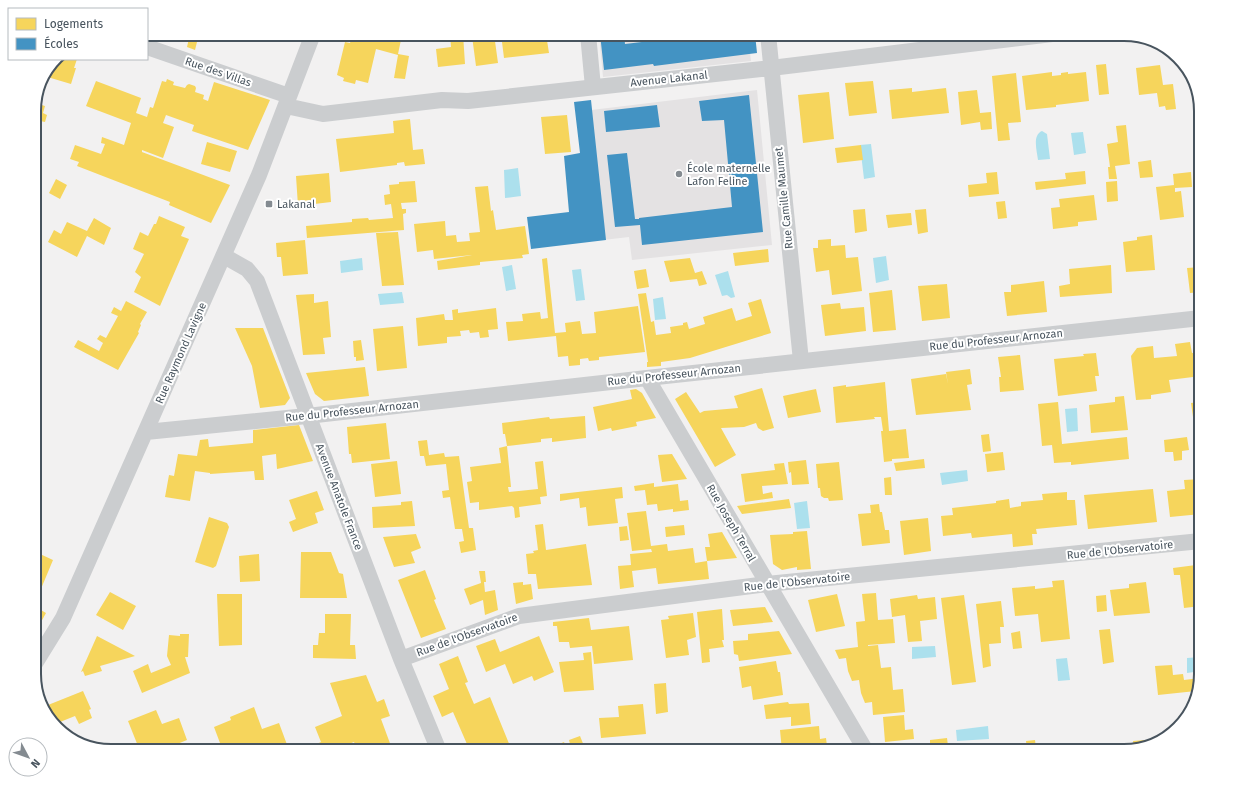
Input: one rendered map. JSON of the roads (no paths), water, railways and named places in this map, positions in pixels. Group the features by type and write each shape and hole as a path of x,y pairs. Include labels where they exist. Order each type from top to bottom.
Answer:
{"street":[{"name":"Rue Raymond Lavigne","path":"41,654 63,618 224,256 259,175 310,41"},
{"path":"589,41 593,87"},
{"name":"Rue Camille Maumet","path":"769,41 801,361"},
{"name":"Avenue Lakanal","path":"287,101 323,114 442,100 468,101 771,68 994,41"},
{"name":"Rue des Villas","path":"148,47 287,101"},
{"name":"Avenue Anatole France","path":"224,256 247,269 257,281 307,416 401,660 436,744"},
{"name":"Rue du Professeur Arnozan","path":"146,432 307,416 1194,319"},
{"name":"Rue Joseph Terral","path":"647,378 862,744"},
{"name":"Rue de l'Observatoire","path":"401,660 519,616 767,584 1194,542"}],"water":[{"path":"1042,131 1047,134 1050,159 1038,160 1036,140 1039,133"},
{"path":"1083,132 1086,153 1074,155 1071,133"},
{"path":"871,144 875,177 864,179 860,145"},
{"path":"518,168 521,196 505,198 504,170"},
{"path":"886,256 889,280 876,283 873,258"},
{"path":"362,258 363,270 341,273 340,261"},
{"path":"512,265 516,289 506,291 502,267"},
{"path":"581,269 585,300 576,301 572,270"},
{"path":"728,271 735,297 731,298 727,295 722,296 715,275"},
{"path":"402,292 404,303 380,305 378,294"},
{"path":"663,297 666,319 655,320 653,299"},
{"path":"1077,408 1078,431 1067,432 1065,409"},
{"path":"967,470 968,481 942,485 940,473"},
{"path":"807,501 810,528 797,529 794,503"},
{"path":"935,646 936,657 912,659 912,647"},
{"path":"1067,658 1070,680 1058,681 1056,659"},
{"path":"1187,658 1194,658 1194,672 1187,673"},
{"path":"988,726 989,739 957,741 956,730"}],"place":[{"name":"École maternelle Lafon Feline","path":"679,174"},
{"name":"Lakanal","path":"269,204"}]}
